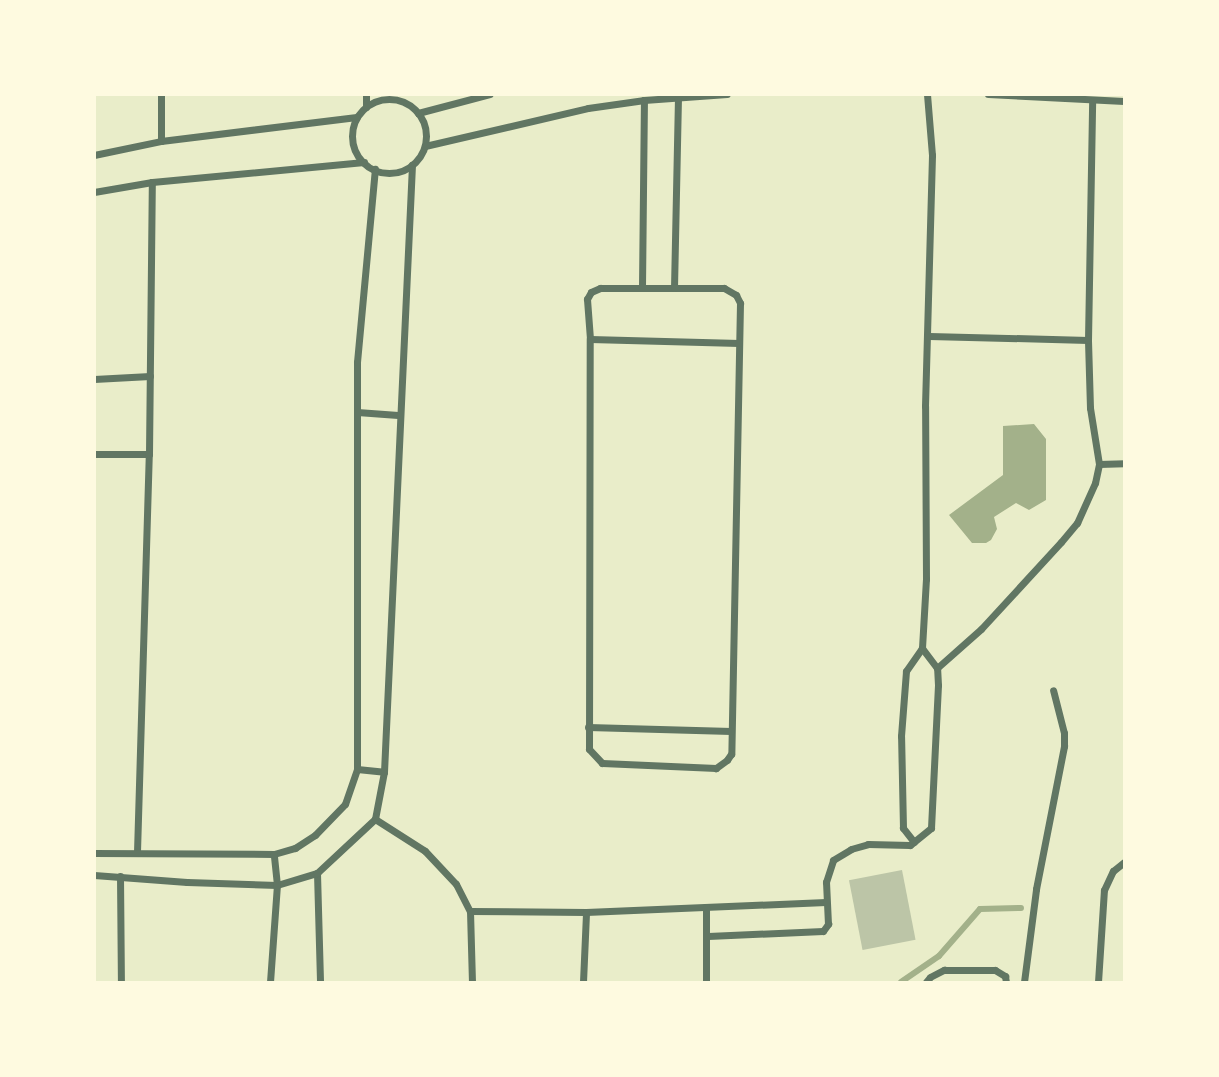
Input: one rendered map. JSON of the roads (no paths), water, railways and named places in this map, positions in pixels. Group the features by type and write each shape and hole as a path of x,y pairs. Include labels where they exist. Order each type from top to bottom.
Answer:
{"street":[{"path":"161,94 161,141"},
{"path":"366,94 366,107"},
{"path":"418,113 490,94"},
{"path":"425,146 588,108 678,96 727,94"},
{"path":"914,842 903,828 901,736 906,671 922,648 926,579 925,406 932,155 927,94"},
{"path":"988,94 1125,101"},
{"path":"674,288 678,96"},
{"path":"404,98 418,113 425,127 425,146 412,165 398,172 375,169 364,162 356,151 353,138 357,117 366,107 387,99 404,98"},
{"path":"642,287 644,100"},
{"path":"937,668 951,659 1010,599 1077,523 1095,483 1099,464 1090,408 1088,340 1092,101"},
{"path":"94,155 161,141 357,117"},
{"path":"94,192 152,182 364,162"},
{"path":"94,875 277,885 317,873 375,819 384,772 398,415 412,165"},
{"path":"94,853 274,853 295,848 334,818 345,804 357,768 358,362 375,169"},
{"path":"138,852 149,454 152,182"},
{"path":"642,287 724,288 736,295 741,310 731,754 716,768 602,763 589,749 590,340 587,299 591,292 600,288 642,287"},
{"path":"929,336 1088,340"},
{"path":"590,340 739,343"},
{"path":"94,379 150,376"},
{"path":"357,412 398,415"},
{"path":"94,454 149,454"},
{"path":"1099,464 1125,463"},
{"path":"708,936 818,933 827,928 826,902 833,860 841,853 868,844 898,847 914,842 931,828 937,668 922,648"},
{"path":"1024,982 1036,889 1064,746 1064,733 1053,690"},
{"path":"588,727 731,731"},
{"path":"357,768 384,772"},
{"path":"375,819 425,851 441,866 470,911 472,982"},
{"path":"270,982 277,885 274,853"},
{"path":"1098,982 1104,890 1107,879 1125,862"},
{"path":"317,873 320,982"},
{"path":"120,876 121,982"},
{"path":"470,911 586,912 826,902"},
{"path":"706,907 706,982"},
{"path":"583,982 586,912"},
{"path":"926,982 944,970 995,970 1005,976 1006,982"}],"waterway":[{"path":"901,982 939,956 980,909 1021,908"}]}
